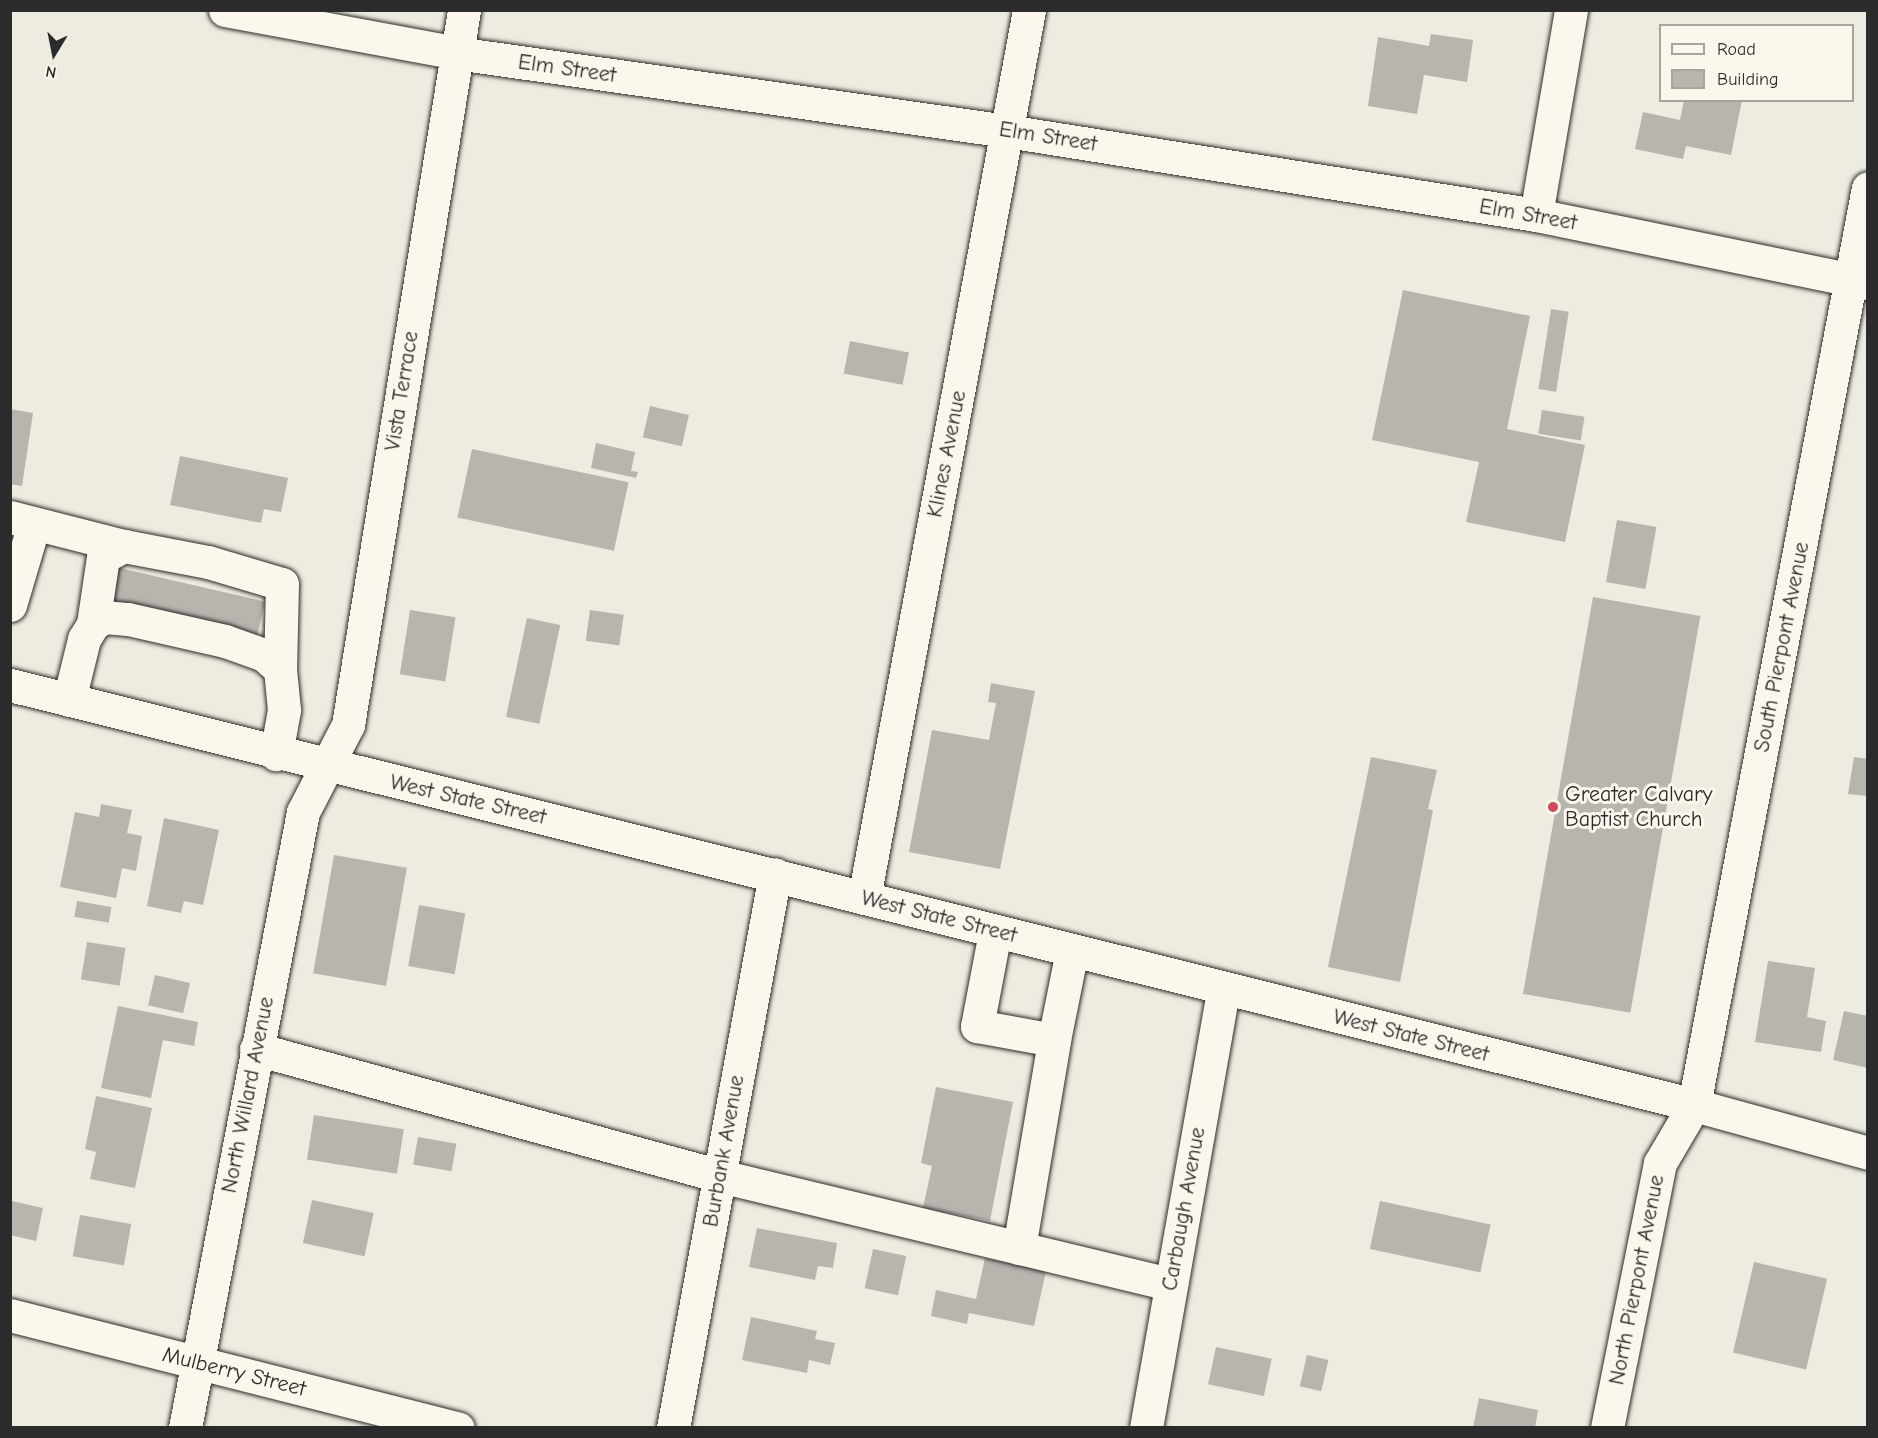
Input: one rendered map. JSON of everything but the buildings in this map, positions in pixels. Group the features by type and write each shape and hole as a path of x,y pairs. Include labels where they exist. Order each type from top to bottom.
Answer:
{"street":[{"name":"Elm Street","path":"225,10 456,53 1007,131 1536,215 1860,281"},
{"name":"Vista Terrace","path":"324,766 348,725 464,10"},
{"name":"Klines Avenue","path":"864,898 1029,10"},
{"path":"1536,215 1571,10"},
{"name":"South Pierpont Avenue","path":"1694,1105 1860,281 1868,188"},
{"path":"10,605 22,521 124,546 208,562 282,584 280,669 284,710 276,754"},
{"path":"69,700 84,639 93,624 103,557 124,546"},
{"path":"93,624 104,617 128,619 225,641 264,655 280,669"},
{"name":"West State Street","path":"10,685 324,766 775,874 1223,990 1694,1105 1868,1153"},
{"name":"North Willard Avenue","path":"185,1428 303,812 324,766"},
{"name":"Burbank Avenue","path":"674,1428 775,874"},
{"path":"995,932 977,1026 1054,1040"},
{"path":"1019,1248 1054,1040 1072,951"},
{"name":"Carbaugh Avenue","path":"1146,1428 1223,990"},
{"path":"256,1049 720,1176 1171,1284"},
{"name":"North Pierpont Avenue","path":"1607,1428 1660,1163 1694,1105"},
{"name":"Mulberry Street","path":"10,1315 196,1364 458,1428"}],"place":[{"name":"Greater Calvary Baptist Church","path":"1553,807"}]}
